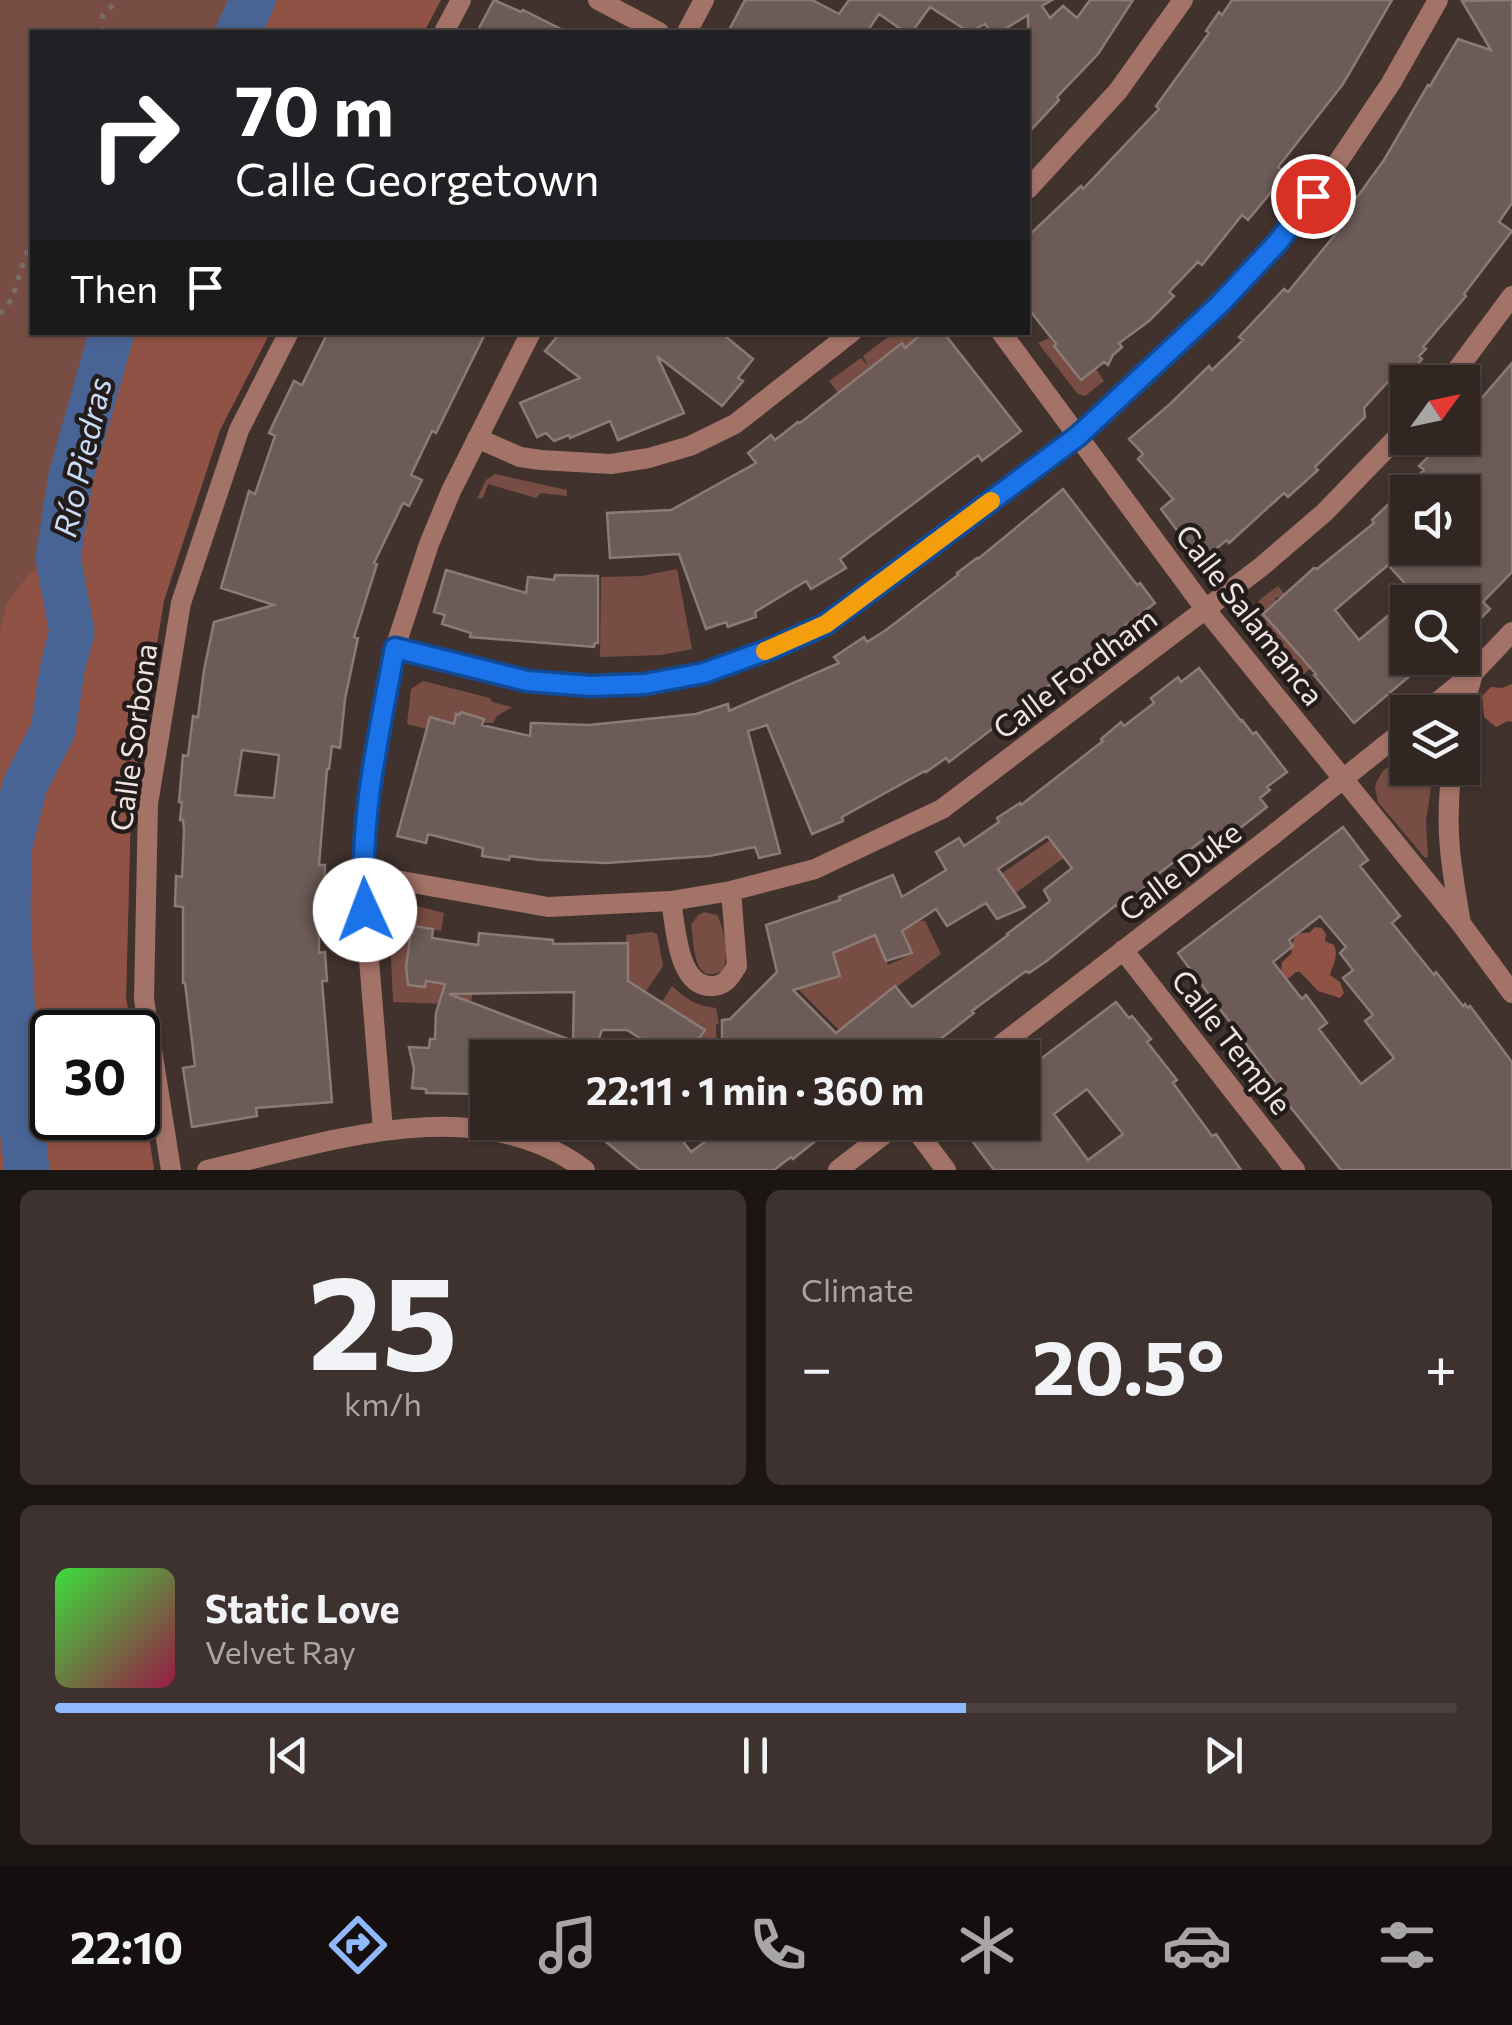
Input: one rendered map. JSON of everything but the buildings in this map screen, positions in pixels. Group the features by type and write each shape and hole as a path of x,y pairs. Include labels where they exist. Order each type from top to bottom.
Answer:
{"street":[{"path":"445,30 461,0"},
{"path":"598,0 655,30"},
{"path":"687,30 704,0"},
{"path":"1030,187 1118,91 1183,0"},
{"path":"395,648 527,681 591,686 645,684 704,673 826,624 1078,436 1221,303 1278,242 1330,174 1391,83 1438,0"},
{"path":"1461,365 1512,296"},
{"name":"Calle Sorbona","path":"171,1170 144,998 148,804 181,603 238,430 287,335"},
{"path":"383,1130 362,874 374,768 395,648 450,491 529,335"},
{"path":"476,438 520,457 542,460 611,464 649,458 690,446 735,424 848,335"},
{"name":"Calle Salamanca","path":"1004,335 1206,610 1512,993"},
{"name":"Calle Fordham","path":"362,874 548,908 670,902 814,869 942,809 1262,567 1325,512 1390,445"},
{"path":"1480,665 1512,632"},
{"path":"1445,695 1469,675"},
{"name":"Calle Duke","path":"1007,1040 1390,741"},
{"name":"Calle Salamanca","path":"1450,785 1448,843 1462,926"},
{"path":"670,902 683,966 701,985 721,985 737,966 731,890"},
{"name":"Calle Temple","path":"1123,950 1296,1170"},
{"path":"207,1170 383,1130 467,1126 539,1144 586,1170"},
{"path":"838,1170 877,1140"},
{"path":"924,1140 946,1170"}],"path":[{"path":"103,30 104,15 118,0"},
{"path":"0,314 12,299 30,241"}],"shaded area":[{"path":"0,0 436,0 419,30 30,30 30,335 262,335 220,430 164,600 131,802 128,1010 30,1010 30,1140 149,1140 154,1170 0,1170"},
{"path":"264,0 441,0 425,30 256,30"},
{"path":"136,335 269,335 220,430 164,600 131,802 128,1010 30,1010 30,1140 149,1140 154,1170 0,1170 0,631 7,603 29,574 70,547 75,530 88,525 83,489 103,404 121,359"},
{"path":"890,335 921,335 905,348 901,343 883,358 924,413 839,394 829,381 861,358 868,366 863,356"},
{"path":"1049,338 1080,380 1096,369 1104,381 1085,396 1078,394 1038,343"},
{"path":"495,474 567,490 567,496 541,493 536,498 488,484 483,498 477,499 486,480"},
{"path":"677,569 692,649 661,655 600,657 601,577 642,576"},
{"path":"1278,586 1286,596 1275,599 1263,614 1311,668 1298,679 1253,617 1258,602"},
{"path":"423,681 512,707 493,723 462,712 454,724 430,717 427,729 407,724 411,689"},
{"path":"1512,684 1512,722 1496,727 1484,717 1482,696 1491,687"},
{"path":"1390,765 1390,785 1431,785 1426,821 1428,857 1378,802 1375,788"},
{"path":"1049,841 1066,856 1008,899 995,878"},
{"path":"403,902 444,913 441,931 414,927 407,979 470,988 475,983 470,1005 393,1002 389,917 396,904"},
{"path":"704,912 717,915 725,943 723,971 713,974 700,969 693,943 691,925"},
{"path":"912,920 925,921 941,954 839,1030 798,989 839,976 829,939 875,935 888,965 912,954 900,925"},
{"path":"1315,927 1322,928 1325,941 1334,945 1336,957 1330,975 1340,982 1344,993 1340,998 1318,991 1300,972 1286,978 1281,972 1296,936"},
{"path":"657,934 663,966 636,1006 629,1006 626,935"},
{"path":"672,986 692,1001 716,1008 716,1040 700,1040 704,1033 662,1002"}],"waterway":[{"name":"Río Piedras","path":"239,30 253,0"},
{"name":"Río Piedras","path":"27,1170 15,1068 9,849 25,785 53,730 72,632 58,558 71,476 111,335"}],"slow traffic":[{"path":"765,651 826,624 991,501"}],"route":[{"path":"365,910 362,874 367,820 395,648 527,681 591,686 645,684 704,673 826,624 1078,436 1221,303 1278,242 1313,196"}]}
